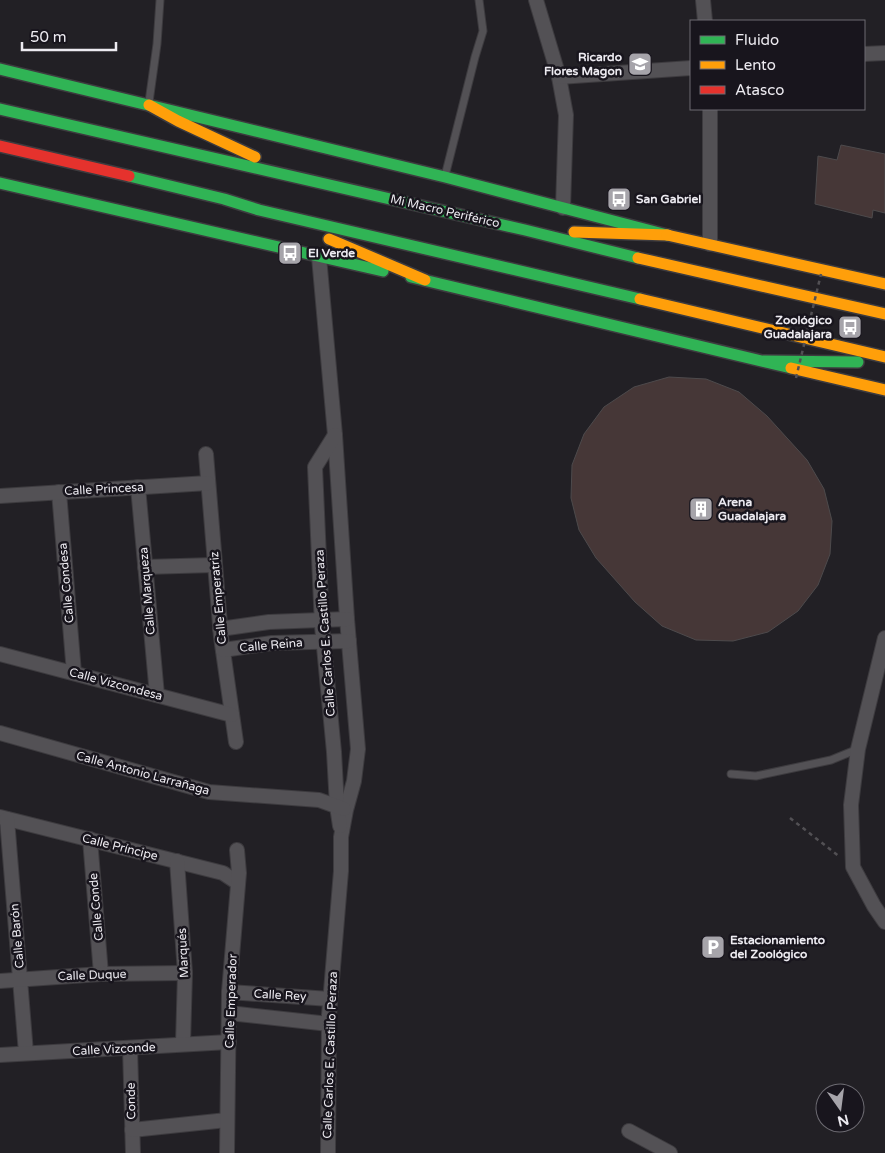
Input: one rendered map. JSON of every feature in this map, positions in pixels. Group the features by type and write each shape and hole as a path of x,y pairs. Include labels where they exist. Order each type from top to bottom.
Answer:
{"main road":[{"path":"0,69 445,177 668,235 885,284"},
{"path":"149,105 178,121 303,180"},
{"path":"0,108 303,180 525,230 623,255 885,314"},
{"path":"0,146 224,199 259,210 885,358"},
{"path":"0,183 425,280 885,390"},
{"path":"259,210 425,280"},
{"path":"525,230 668,235"},
{"path":"764,361 885,363"}],"street":[{"path":"536,0 559,77 566,115 562,208"},
{"path":"703,0 705,20"},
{"path":"865,54 885,53"},
{"path":"559,77 690,68"},
{"path":"710,110 710,244"},
{"name":"Calle Carlos E. Castillo Peraza","path":"320,257 358,750 354,781 341,808"},
{"name":"Calle Carlos E. Castillo Peraza","path":"328,1153 330,998 341,871 342,837 341,808 322,620 316,467 335,434"},
{"name":"Calle Emperatriz","path":"206,454 222,650 236,742"},
{"name":"Calle Princesa","path":"0,496 208,483"},
{"name":"Calle Marqueza","path":"138,487 157,695"},
{"name":"Calle Condesa","path":"59,492 74,673"},
{"path":"145,567 214,565"},
{"name":"Calle Reina","path":"220,629 269,622 347,619"},
{"path":"269,622 272,643"},
{"path":"885,638 858,749 851,805 853,867 885,922"},
{"name":"Calle Reina","path":"222,650 272,643 349,641"},
{"name":"Calle Vizcondesa","path":"0,654 232,715"},
{"name":"Calle Antonio Larrañaga","path":"0,734 209,792 319,800 341,808"},
{"name":"Calle Príncipe","path":"4,818 224,873 238,883"},
{"name":"Calle Barón","path":"4,818 21,979 26,1053"},
{"name":"Calle Conde","path":"90,839 101,974"},
{"name":"Calle Emperador","path":"227,1153 229,992 238,883 237,850"},
{"name":"Marqués","path":"177,861 185,973 183,1044"},
{"name":"Calle Duque","path":"0,981 101,974 185,973"},
{"name":"Calle Rey","path":"229,992 270,996 330,998"},
{"path":"292,1019 294,996"},
{"name":"Calle Rey","path":"229,1013 329,1024"},
{"name":"Calle Vizconde","path":"0,1055 229,1042"},
{"name":"Conde","path":"130,1048 133,1153"},
{"path":"132,1130 227,1120"},
{"path":"629,1131 670,1153"}],"lane":[{"path":"149,105 157,44 160,0"},
{"path":"445,177 483,31 478,0"},
{"path":"0,116 122,145"},
{"path":"731,774 756,776 831,760 858,749"}],"path":[{"path":"796,378 821,274"},
{"path":"790,818 853,867"}],"building":[{"path":"841,145 885,154 885,213 873,210 872,218 815,204 818,156 837,160"},
{"name":"Arena Guadalajara","path":"669,377 706,379 739,392 767,416 807,460 824,489 832,521 830,554 818,585 798,611 768,632 733,641 696,640 662,626 635,602 596,558 579,530 571,498 572,465 584,434 604,407 634,387"}],"traffic: fast":[{"path":"0,69 445,177 667,235"},
{"path":"0,109 525,230 638,258"},
{"path":"129,176 224,199 259,210 640,299"},
{"path":"0,183 383,271"},
{"path":"411,277 791,368"},
{"path":"764,361 858,362"}],"traffic: slow":[{"path":"149,105 178,121 255,157"},
{"path":"574,232 668,235"},
{"path":"667,235 885,284"},
{"path":"329,239 425,280"},
{"path":"638,258 885,314"},
{"path":"640,299 885,357"},
{"path":"791,368 885,390"}],"traffic: jam":[{"path":"0,146 129,176"}],"place":[{"name":"Ricardo Flores Magon","path":"640,64"},
{"name":"San Gabriel","path":"619,199"},
{"name":"El Verde","path":"290,253"},
{"name":"Zoológico Guadalajara","path":"850,327"},
{"name":"Arena Guadalajara","path":"701,509"},
{"name":"Estacionamiento del Zoológico","path":"713,947"}]}
